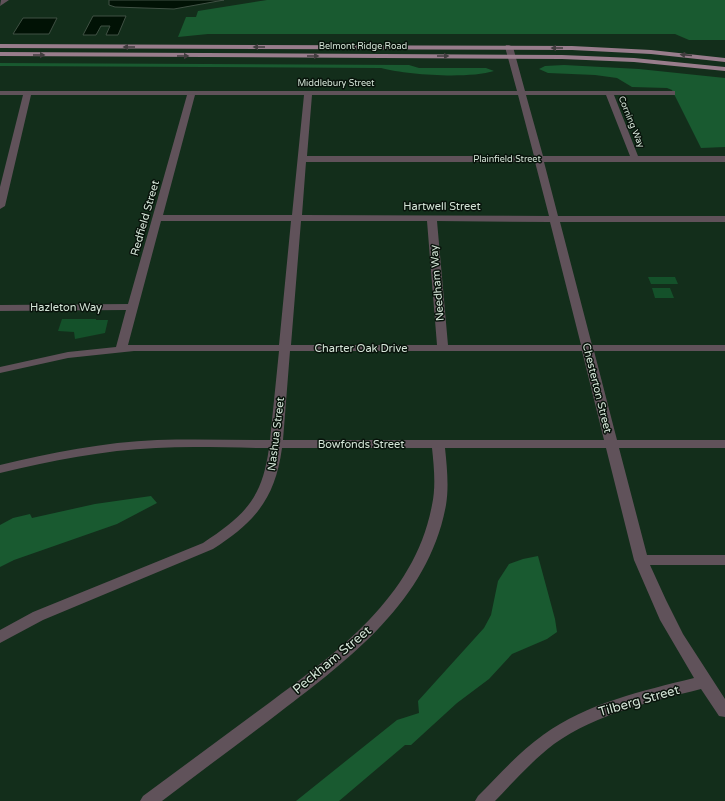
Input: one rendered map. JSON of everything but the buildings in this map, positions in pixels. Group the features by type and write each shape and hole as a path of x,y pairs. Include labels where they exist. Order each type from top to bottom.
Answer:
{"main road":[{"name":"Belmont Ridge Road","path":"0,46 510,52 607,58 725,69"},
{"path":"137,56 158,54 169,47"},
{"name":"Belmont Ridge Road","path":"0,54 137,56 510,52 611,49 725,60"}],"street":[{"path":"0,4 6,0"},
{"name":"Chesterton Street","path":"510,52 555,218 586,348 641,560 653,590 675,636 704,682 725,711"},
{"name":"Middlebury Street","path":"0,93 672,93"},
{"path":"0,206 28,93"},
{"name":"Redfield Street","path":"121,349 192,93"},
{"name":"Nashua Street","path":"0,637 38,616 208,546 243,521 265,492 271,476 276,444 286,348 308,93"},
{"name":"Corning Way","path":"609,93 635,159"},
{"name":"Plainfield Street","path":"302,159 725,159"},
{"name":"Hartwell Street","path":"158,218 725,219"},
{"name":"Needham Way","path":"432,218 443,348"},
{"name":"Hazleton Way","path":"0,308 133,307"},
{"name":"Charter Oak Drive","path":"0,370 68,355 121,349 725,348"},
{"name":"Bowfonds Street","path":"0,470 62,455 126,446 157,444 725,444"},
{"name":"Peckham Street","path":"149,801 330,666 382,618 415,572 426,549 434,526 439,504 441,482 438,444"},
{"path":"641,560 725,560"},
{"name":"Tilberg Street","path":"484,801 536,750 557,733 579,720 606,708 704,682"}],"green space":[{"path":"267,0 725,0 725,40 689,40 675,34 208,34 178,37 186,17 196,17 198,11"},
{"path":"0,63 409,65 419,68 486,68 494,71 469,75 438,75 406,73 381,68 0,66"},
{"path":"564,65 639,69 725,78 725,147 701,148 672,90 667,88 632,87 617,78 595,75 548,73 539,69 545,66"},
{"path":"648,277 675,277 678,284 651,284"},
{"path":"652,288 670,288 674,298 655,298"},
{"path":"62,319 108,320 105,333 75,339 74,332 58,331"},
{"path":"151,496 157,503 117,524 14,560 0,567 0,525 13,518 30,514 32,518 95,504"},
{"path":"538,556 555,619 557,632 547,639 512,654 489,679 457,703 411,745 405,745 339,801 296,801 397,720 419,713 418,701 484,628 491,615 498,581 509,564"}],"shaded area":[{"path":"109,0 224,0 174,9 115,7 109,5"},
{"path":"93,16 126,16 118,35 106,35 110,26 101,26 96,35 83,35"},
{"path":"23,18 57,18 49,34 13,34"}]}
